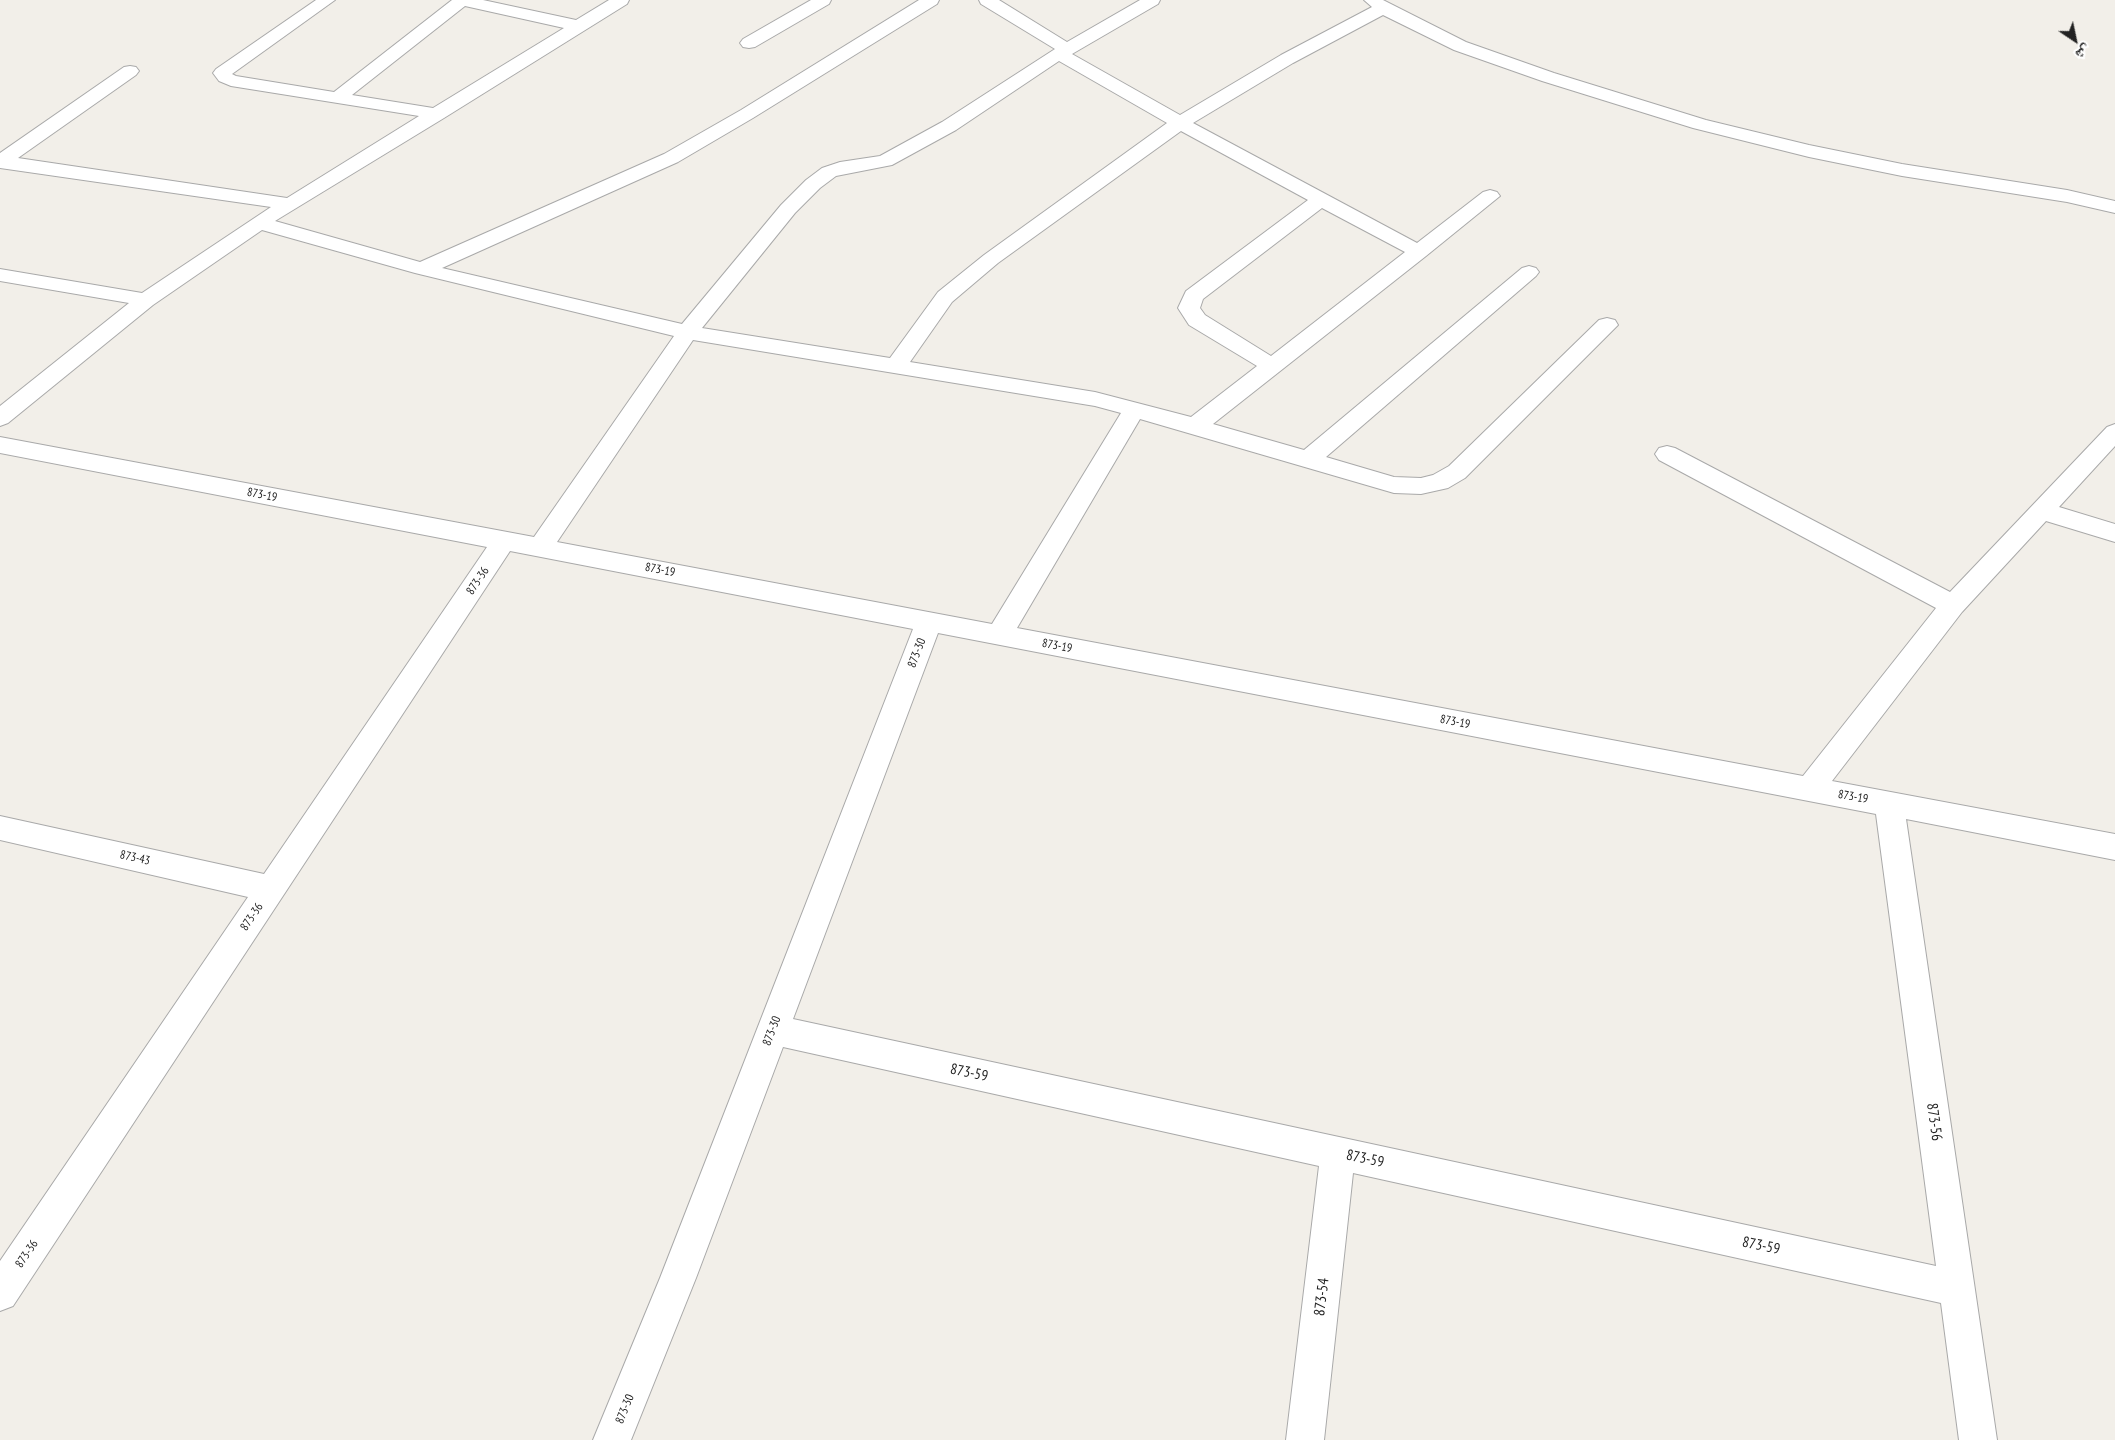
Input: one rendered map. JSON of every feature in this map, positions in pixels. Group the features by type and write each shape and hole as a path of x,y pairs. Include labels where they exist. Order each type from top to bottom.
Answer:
{"street":[{"path":"327,0 222,73 231,81 438,114"},
{"path":"337,98 461,0 578,26"},
{"path":"0,418 146,300 258,223 622,0"},
{"path":"749,43 823,0"},
{"path":"422,269 671,158 747,114 931,0"},
{"path":"987,0 1063,52 1180,123 1419,252"},
{"path":"540,548 687,332 788,209 813,184 829,172 840,168 885,160 913,146 949,126 1063,52 1152,0"},
{"path":"896,366 945,297 991,260 1180,123 1377,4 1460,46 1548,77 1700,124 1808,151 1902,170 2067,196 2115,207"},
{"path":"1,161 130,71"},
{"path":"10,137 29,141"},
{"path":"1,161 290,204"},
{"path":"1195,426 1490,196"},
{"path":"1272,366 1198,320 1189,308 1193,296 1321,199"},
{"path":"258,223 422,269 687,332 1095,399 1195,426 1394,485 1421,486 1440,482 1457,472 1607,325"},
{"path":"1309,459 1529,272"},
{"path":"0,274 146,300"},
{"path":"999,635 1134,410"},
{"path":"1809,789 1953,605 2115,432"},
{"name":"873-19","path":"0,445 2115,847"},
{"path":"1667,454 1953,605"},
{"path":"2042,511 2115,533"},
{"name":"873-36","path":"0,1293 504,541"},
{"name":"873-30","path":"612,1440 678,1278 929,622"},
{"name":"873-56","path":"1889,804 1978,1440"},
{"name":"873-43","path":"0,828 271,889"},
{"name":"873-59","path":"773,1030 1957,1289"},
{"name":"873-54","path":"1305,1440 1338,1154"}]}
